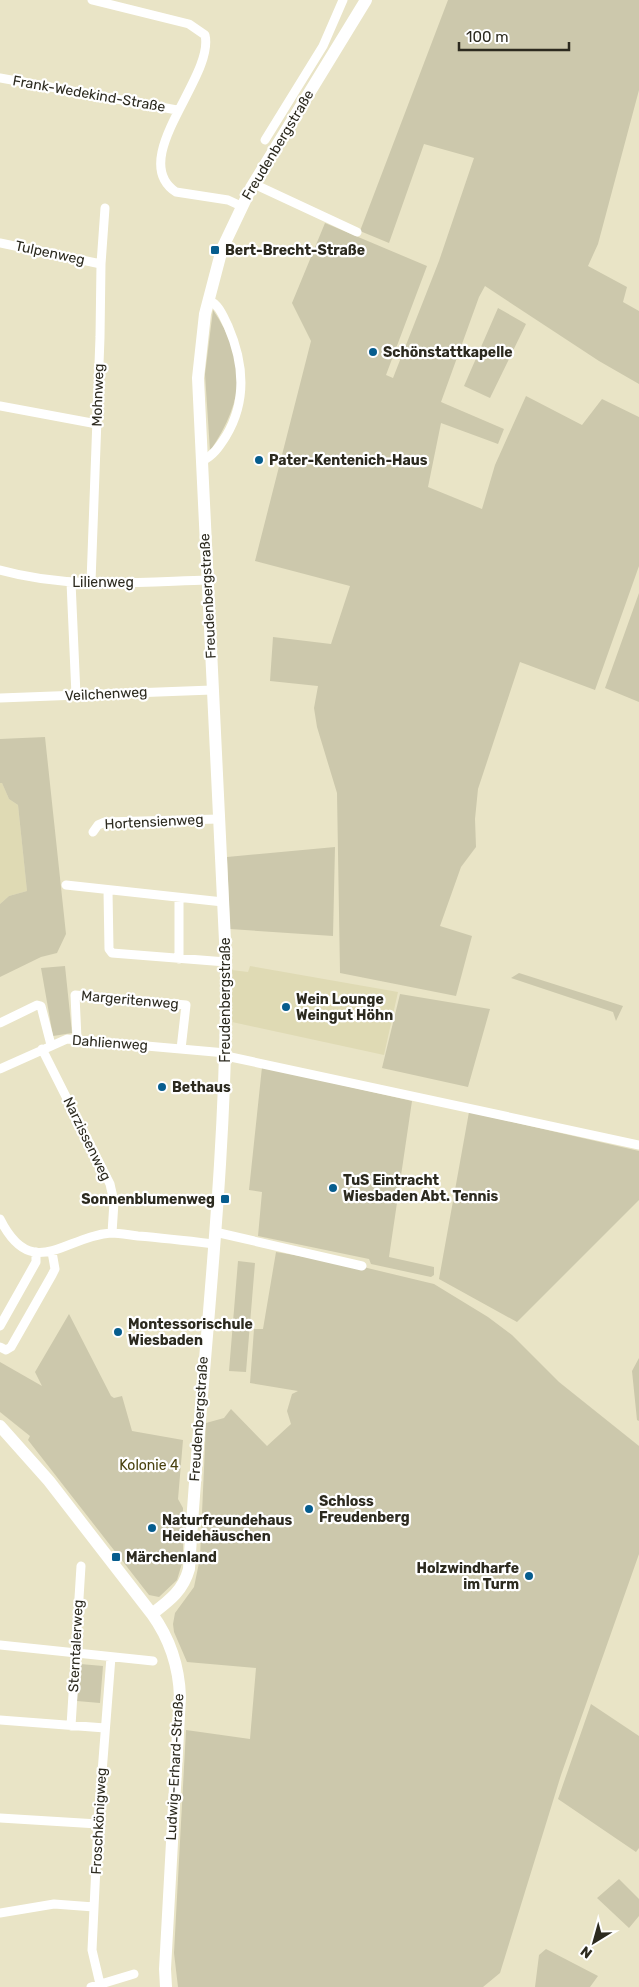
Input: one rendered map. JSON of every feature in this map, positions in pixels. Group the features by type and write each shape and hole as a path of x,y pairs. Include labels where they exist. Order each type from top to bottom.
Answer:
{"street":[{"path":"92,0 189,24 205,35 205,56 177,110 164,150 162,171 166,184 176,192 228,200 242,206"},
{"name":"Freudenbergstraße","path":"265,140 323,46 343,0"},
{"name":"Freudenbergstraße","path":"152,1614 176,1595 185,1582 189,1569 226,1054 226,962 198,378 208,300 222,249 242,206 366,0"},
{"name":"Frank-Wedekind-Straße","path":"0,78 177,110"},
{"path":"254,184 357,232"},
{"name":"Mohnweg","path":"91,582 97,424 100,264 105,208"},
{"name":"Tulpenweg","path":"0,243 100,264"},
{"path":"202,460 214,453 229,430 242,390 234,340 217,306 208,300"},
{"path":"0,406 97,424"},
{"name":"Lilienweg","path":"0,570 24,576 71,582 208,580"},
{"path":"71,582 76,695"},
{"name":"Veilchenweg","path":"0,698 212,690"},
{"name":"Hortensienweg","path":"93,832 98,825 105,822 219,819"},
{"path":"66,885 223,902"},
{"path":"108,891 110,951 226,962"},
{"path":"179,959 180,898"},
{"name":"Margeritenweg","path":"77,1039 75,995 186,1005 181,1048"},
{"path":"0,1023 37,1005 41,1006 51,1044"},
{"name":"Dahlienweg","path":"0,1069 51,1044 77,1039 181,1048 226,1054 639,1145"},
{"name":"Narzissenweg","path":"42,1049 110,1184 114,1202 112,1233"},
{"path":"0,1219 6,1230 18,1243 36,1252 52,1252 94,1236 112,1233 214,1238 362,1266"},
{"path":"0,1326 36,1262 36,1252"},
{"path":"0,1347 6,1350 11,1346 52,1276 55,1269 52,1252"},
{"name":"Ludwig-Erhard-Straße","path":"0,1426 49,1481 152,1614 170,1647 180,1687 165,1969 166,1987"},
{"name":"Sterntalerweg","path":"71,1726 80,1566"},
{"path":"0,1645 153,1661"},
{"name":"Froschkönigweg","path":"95,1985 92,1950 98,1824 111,1656"},
{"path":"0,1720 105,1728"},
{"path":"0,1818 98,1824"},
{"path":"0,1913 54,1904 94,1907"},
{"path":"95,1985 134,1974"}],"shaded area":[{"path":"0,783 2,783 9,799 18,805 27,891 9,896 0,904"},
{"path":"250,966 398,992 384,1055 232,1022 232,970 248,972"}],"green space":[{"path":"448,0 639,0 639,90 598,244 588,266 627,287 623,302 639,311 639,384 599,361 485,286 479,297 441,402 504,429 498,444 441,423 428,487 482,509 495,465 526,396 582,425 602,399 639,417 639,566 595,690 520,662 478,789 475,819 476,847 461,867 440,926 472,936 456,996 340,973 337,793 317,727 314,708 318,686 270,681 273,637 331,644 350,586 255,561 311,341 292,303 325,223 427,266 386,375 393,378 439,261 474,158 424,144 389,243 360,231"},
{"path":"498,308 526,324 490,398 464,386"},
{"path":"213,310 232,347 237,381 230,415 210,451 205,374"},
{"path":"639,593 639,702 605,688"},
{"path":"45,737 66,934 57,953 41,957 0,977 0,904 9,896 27,891 18,805 9,799 2,783 0,783 0,739"},
{"path":"335,847 333,936 230,929 227,857"},
{"path":"65,966 72,1033 53,1036 41,968"},
{"path":"519,973 623,1006 616,1021 613,1012 511,978"},
{"path":"400,994 490,1009 468,1087 382,1068"},
{"path":"262,1067 412,1101 389,1257 434,1267 434,1275 431,1277 371,1264 369,1259 258,1236 262,1192 249,1190"},
{"path":"469,1112 639,1151 639,1200 517,1322 439,1279"},
{"path":"276,1252 359,1266 434,1284 488,1317 512,1335 559,1382 639,1446 639,1554 561,1775 500,1973 483,1987 178,1987 174,1953 186,1730 250,1739 256,1668 187,1662 174,1632 173,1624 175,1613 194,1587 200,1558 206,1423 224,1418 231,1409 267,1446 291,1424 287,1411 292,1394 298,1391 250,1383 254,1329 263,1329"},
{"path":"238,1261 255,1263 246,1372 229,1371"},
{"name":"Kolonie 4","path":"69,1314 111,1396 114,1398 122,1396 132,1431 183,1440 178,1499 183,1508 183,1560 177,1580 159,1597 149,1595 28,1440 30,1436 0,1412 0,1362 42,1386 35,1372"},
{"path":"639,1358 639,1421 637,1420 632,1371"},
{"path":"80,1664 103,1666 100,1703 77,1701"},
{"path":"591,1704 639,1736 639,1848 636,1852 558,1799"},
{"path":"619,1879 639,1899 639,1916 629,1928 597,1898"},
{"path":"546,1949 598,1976 590,1987 535,1987 539,1955"}],"place":[{"name":"Bert-Brecht-Straße","path":"215,250"},
{"name":"Schönstattkapelle","path":"373,352"},
{"name":"Pater-Kentenich-Haus","path":"259,460"},
{"name":"Wein Lounge Weingut Höhn","path":"286,1007"},
{"name":"Bethaus","path":"162,1087"},
{"name":"TuS Eintracht Wiesbaden Abt. Tennis","path":"333,1188"},
{"name":"Sonnenblumenweg","path":"225,1199"},
{"name":"Montessorischule Wiesbaden","path":"118,1332"},
{"name":"Schloss Freudenberg","path":"309,1509"},
{"name":"Naturfreundehaus Heidehäuschen","path":"152,1528"},
{"name":"Märchenland","path":"116,1557"},
{"name":"Holzwindharfe im Turm","path":"529,1576"}]}
